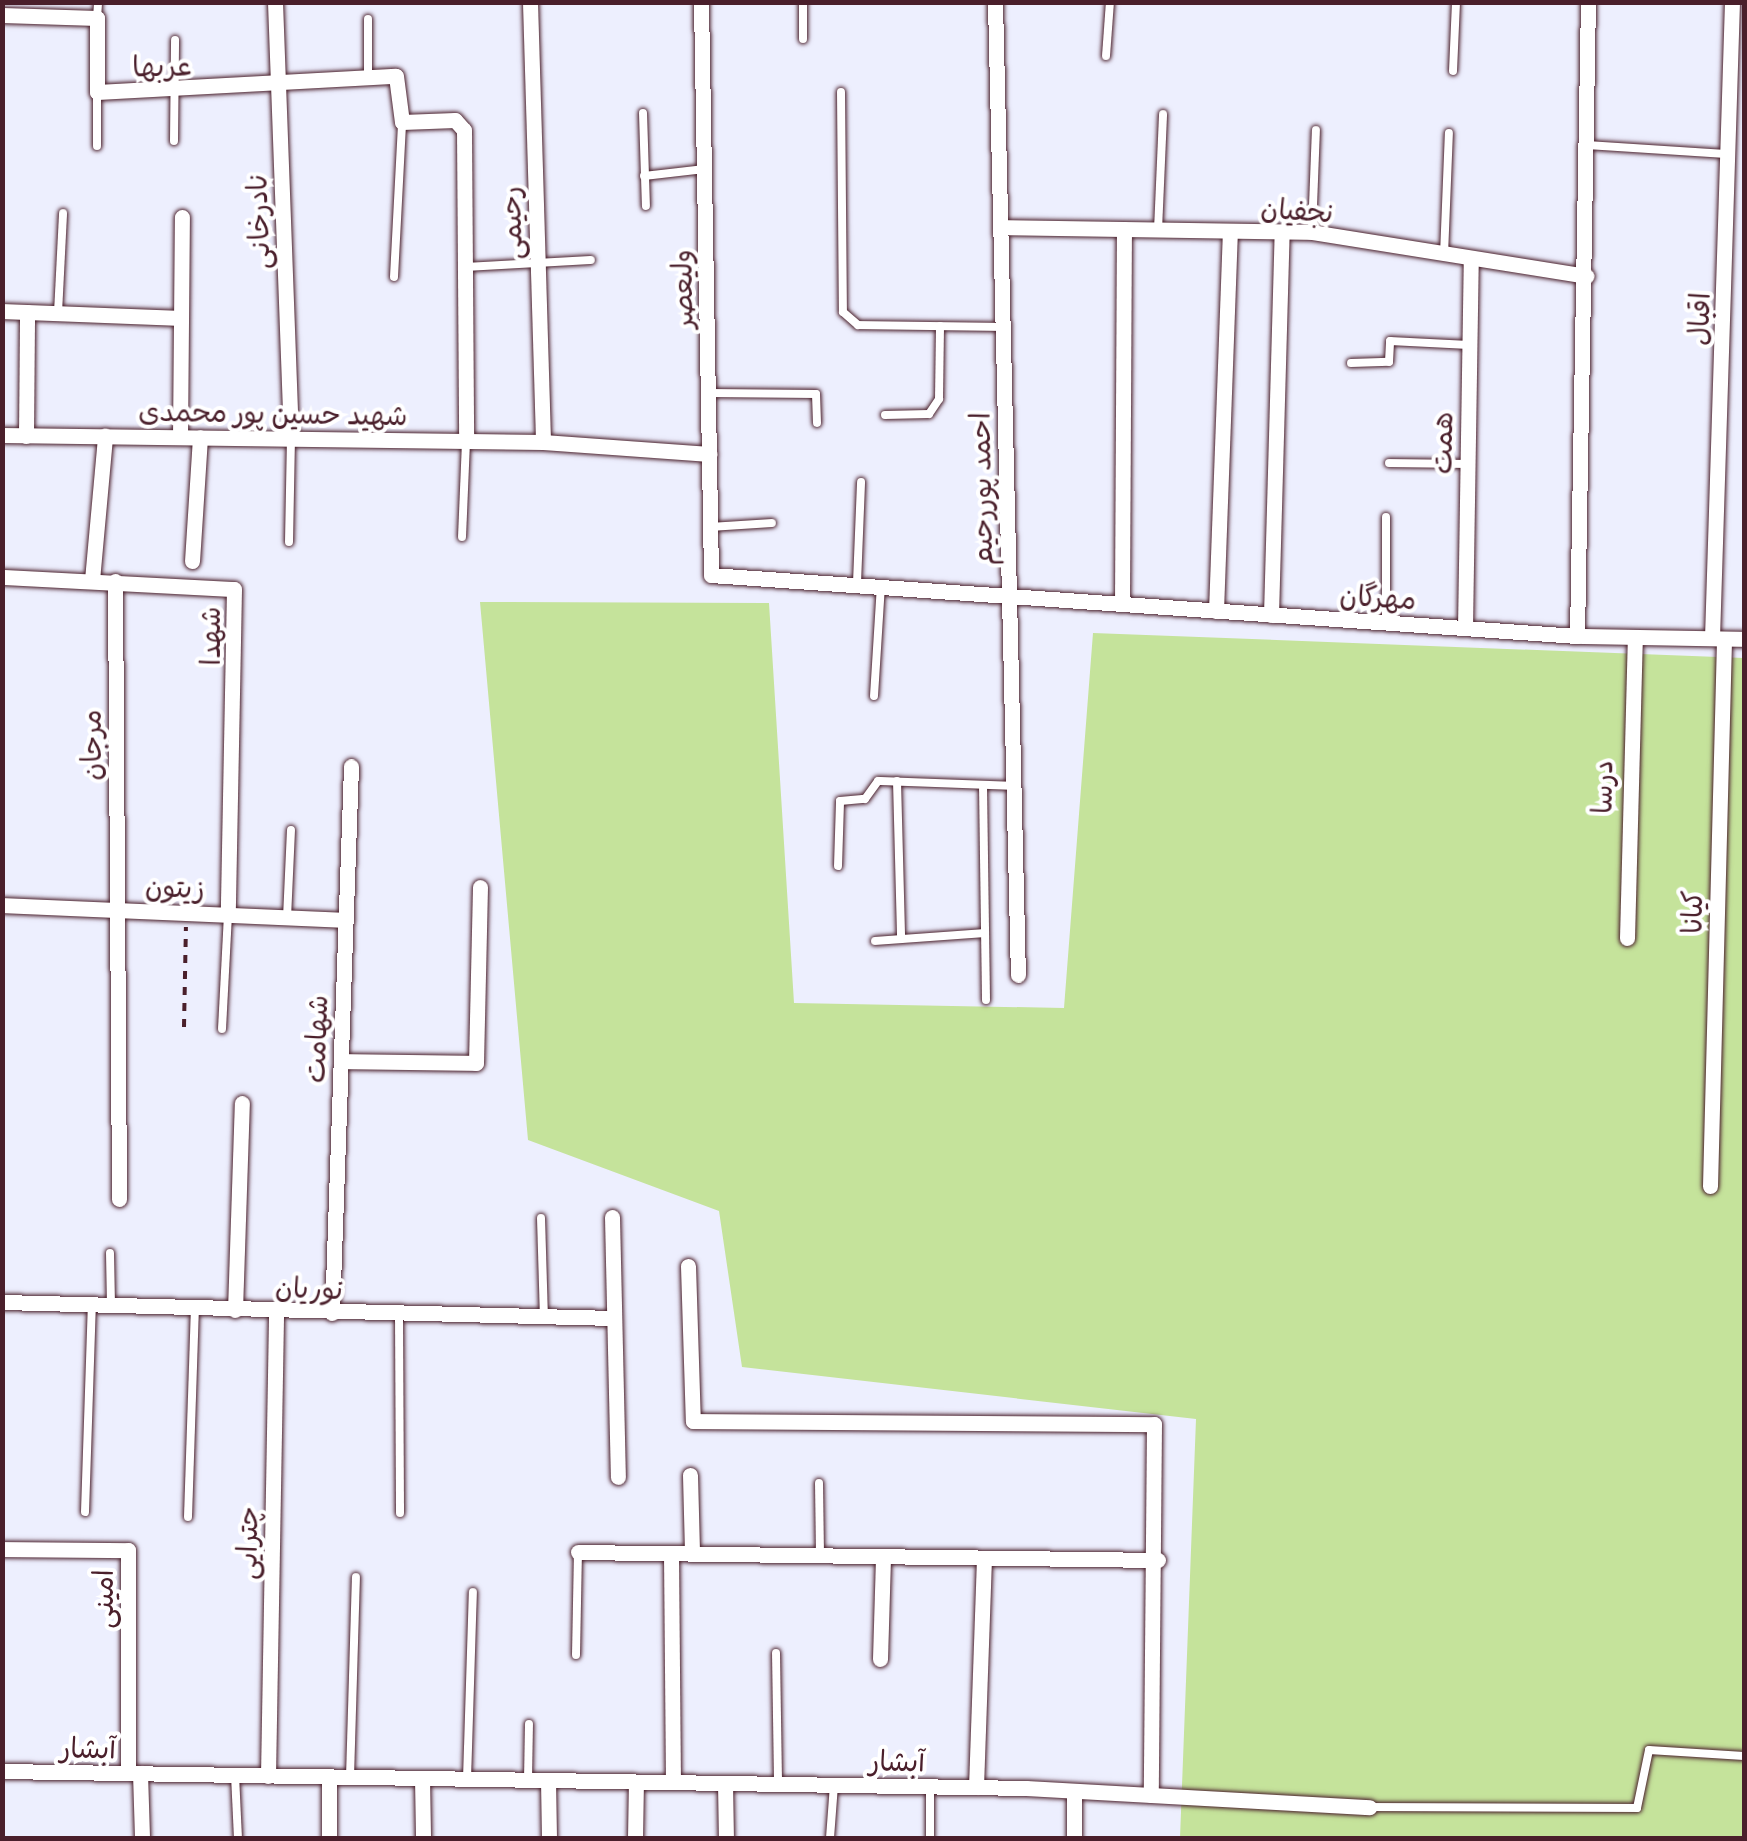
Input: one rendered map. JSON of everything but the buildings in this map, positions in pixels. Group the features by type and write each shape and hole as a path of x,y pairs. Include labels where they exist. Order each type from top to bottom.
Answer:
{"street":[{"name":"نادرخانی","path":"275,2 291,437"},
{"name":"رحیمی","path":"530,2 543,442"},
{"name":"ولیعصر","path":"702,2 711,575"},
{"name":"احمد پوررحیم","path":"995,2 1018,975"},
{"path":"1578,636 1587,276 1588,2"},
{"name":"اقبال","path":"1718,638 1735,158 1732,2"},
{"name":"عربها","path":"2,15 98,10 97,92 278,88 368,79"},
{"path":"368,79 396,76 402,122 454,120 464,130 466,441"},
{"path":"180,437 182,217"},
{"name":"نجفیان","path":"1000,227 1312,232 1587,276"},
{"path":"1122,603 1124,229"},
{"path":"1216,611 1230,231"},
{"path":"1270,615 1282,232"},
{"name":"همت","path":"1465,628 1470,260"},
{"path":"2,311 181,318"},
{"path":"26,436 27,312"},
{"name":"شهید حسین پور محمدی","path":"2,436 543,442 710,454"},
{"path":"92,580 104,436"},
{"path":"192,560 200,437"},
{"name":"مهرگان","path":"711,575 1008,591 1216,611 1578,636 1744,639"},
{"name":"شهدا","path":"2,577 234,589 228,915"},
{"name":"مرجان","path":"115,581 120,1199"},
{"name":"درسا","path":"1627,938 1635,637"},
{"name":"کیانا","path":"1710,1186 1718,638"},
{"name":"شهامت","path":"332,1313 351,766"},
{"path":"341,1061 476,1063 480,886"},
{"name":"زیتون","path":"2,905 346,920"},
{"path":"235,1310 242,1103"},
{"path":"612,1217 618,1476"},
{"path":"688,1266 693,1421 1154,1424 1158,1560 1152,1795"},
{"name":"نوریان","path":"2,1302 398,1316 614,1318"},
{"name":"چترایی","path":"268,1776 276,1311"},
{"path":"690,1474 692,1554"},
{"name":"امینی","path":"2,1550 128,1550 134,1773"},
{"path":"578,1552 1158,1560"},
{"path":"670,1554 673,1782"},
{"path":"880,1659 883,1556"},
{"path":"976,1787 984,1558"},
{"name":"آبشار","path":"2,1771 976,1787 1369,1807"},
{"path":"134,1773 142,1838"},
{"path":"329,1776 329,1838"},
{"path":"422,1778 422,1838"},
{"path":"548,1780 548,1838"},
{"path":"635,1838 636,1782"},
{"path":"725,1783 726,1838"},
{"path":"1074,1791 1074,1838"}],"lane":[{"path":"803,2 803,40"},
{"path":"1106,56 1110,2"},
{"path":"1453,71 1456,2"},
{"path":"368,19 368,79"},
{"path":"174,142 175,40"},
{"path":"97,92 97,146"},
{"path":"840,92 843,312 858,325 1002,327"},
{"path":"643,112 646,206"},
{"path":"1158,230 1163,114"},
{"path":"394,277 402,122"},
{"path":"1312,232 1316,130"},
{"path":"1444,255 1449,133"},
{"path":"1587,146 1735,158"},
{"path":"644,176 705,169"},
{"path":"58,314 63,214"},
{"path":"463,268 591,260"},
{"path":"884,414 929,414 939,400 940,326"},
{"path":"1350,363 1390,362 1390,340 1469,346"},
{"path":"709,393 816,394 817,423"},
{"path":"289,542 291,437"},
{"path":"462,538 466,441"},
{"path":"1389,463 1466,464"},
{"path":"857,583 860,482"},
{"path":"1386,518 1386,623"},
{"path":"710,527 772,523"},
{"path":"874,696 881,584"},
{"path":"838,866 840,801 897,781 1013,786"},
{"path":"897,781 901,939"},
{"path":"983,784 986,1000"},
{"path":"287,918 291,830"},
{"path":"222,1029 228,915"},
{"path":"875,941 986,933"},
{"path":"541,1218 544,1317"},
{"path":"110,1253 111,1306"},
{"path":"85,1512 92,1305"},
{"path":"188,1517 195,1309"},
{"path":"398,1316 400,1514"},
{"path":"819,1483 820,1556"},
{"path":"576,1655 578,1552"},
{"path":"350,1777 356,1577"},
{"path":"467,1779 473,1592"},
{"path":"776,1653 778,1784"},
{"path":"528,1780 529,1724"},
{"name":"آبشار","path":"1369,1807 1637,1808 1650,1750 1744,1756"},
{"path":"236,1775 238,1838"},
{"path":"830,1838 834,1785"},
{"path":"930,1786 930,1838"}],"path":[{"path":"184,1027 186,913"}],"green space":[{"path":"480,602 769,603 794,1003 1064,1008 1093,633 1744,658 1744,1838 1180,1838 1196,1419 742,1367 719,1211 528,1140"}]}
